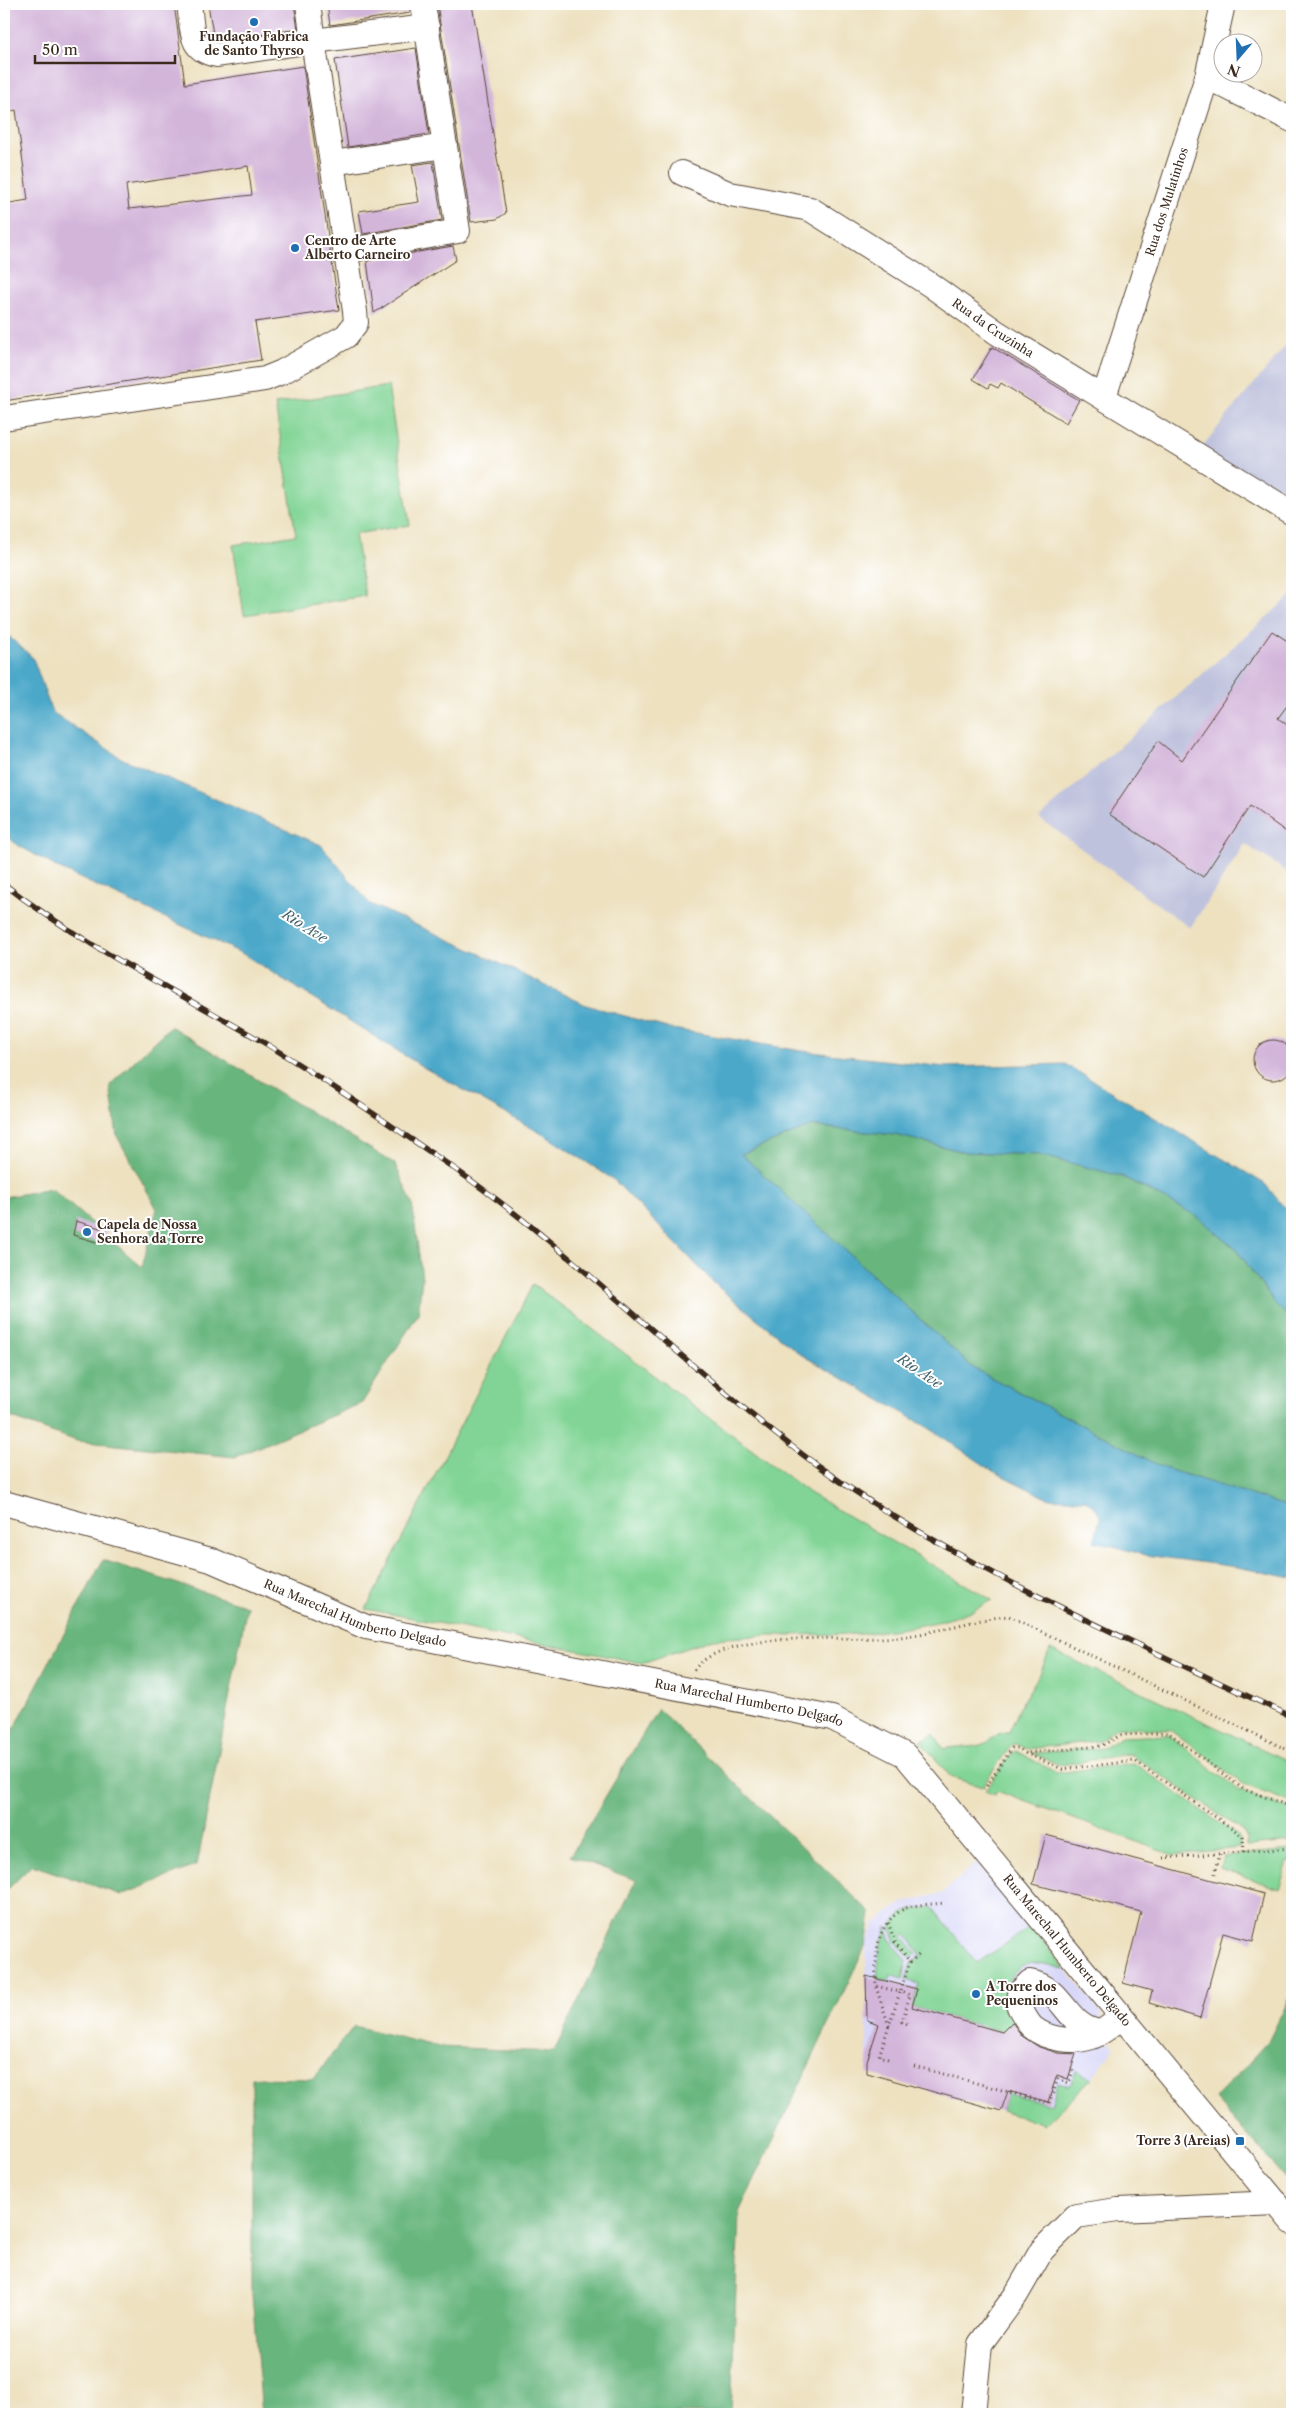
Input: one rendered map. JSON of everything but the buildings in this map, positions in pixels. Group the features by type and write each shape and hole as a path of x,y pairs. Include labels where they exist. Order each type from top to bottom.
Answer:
{"street":[{"path":"189,4 196,44 204,53 217,55 313,41 425,15 458,231 345,251"},
{"path":"4,418 265,379 282,372 346,336 356,322 308,4"},
{"name":"Rua dos Mulatinhos","path":"1104,397 1207,77 1223,4"},
{"path":"1207,77 1292,120"},
{"path":"332,163 445,146"},
{"name":"Rua da Cruzinha","path":"682,173 730,194 810,209 929,284 996,332 1292,512"},
{"name":"Rua Marechal Humberto Delgado","path":"4,1503 211,1560 366,1627 832,1718 905,1755 1292,2222"},
{"path":"1100,2032 1122,2017"},
{"path":"973,2414 980,2344 1016,2295 1042,2250 1076,2216 1118,2210 1276,2203"}],"path":[{"path":"690,1690 695,1668 716,1654 746,1643 902,1637 981,1619 1009,1616 1292,1752"},
{"path":"1025,1752 1101,1746 1121,1735 1169,1733 1243,1789 1292,1807"},
{"path":"984,1790 1012,1748 1019,1748 1062,1769 1135,1761 1243,1836 1244,1852"},
{"path":"1163,1858 1292,1848"},
{"path":"1215,1874 1220,1854"},
{"path":"889,2026 876,1986 878,1948 888,1922 897,1912 912,1905 945,1903"},
{"path":"888,1922 894,1942 910,1962"},
{"path":"888,2059 879,2056 910,1962 920,1954"},
{"path":"876,1986 910,1995 902,2022 907,2024"},
{"path":"914,2066 1049,2103 1058,2079 1069,2083 1073,2070"}],"shaded area":[{"path":"1292,338 1292,515 1195,455"},
{"path":"1292,595 1292,875 1245,844 1190,928 1039,818"},
{"name":"A Torre dos Pequeninos","path":"977,1862 1102,2013 1101,2021 1092,2023 1115,2047 1092,2078 1045,2124 867,2073 866,1945 874,1924 902,1903 943,1893"}],"green space":[{"path":"388,386 410,525 355,534 365,596 244,615 233,545 296,535 275,404"},
{"path":"170,1026 395,1164 412,1203 422,1278 418,1314 362,1403 235,1457 77,1441 4,1415 4,1197 52,1189 142,1267 157,1209 117,1136 110,1085"},
{"path":"812,1126 895,1135 965,1152 1039,1155 1121,1176 1195,1215 1237,1250 1275,1304 1292,1320 1292,1508 1164,1468 973,1368 741,1154"},
{"path":"533,1284 809,1493 992,1600 974,1610 942,1621 905,1628 861,1634 769,1635 713,1639 642,1663 366,1609"},
{"path":"103,1560 247,1606 197,1865 122,1895 32,1865 4,1893 4,1732 12,1733"},
{"path":"1050,1649 1292,1763 1292,1803 1245,1785 1171,1730 1117,1727 1099,1741 1026,1749 1016,1744 1011,1745 982,1787 951,1777 920,1741 934,1734 944,1749 971,1747 985,1744 996,1735 1009,1732 1024,1699 1040,1674"},
{"path":"658,1709 871,1913 866,1945 739,2212 731,2414 262,2414 252,2294 252,2078 313,2079 354,2026 439,2047 554,2052 636,1880 570,1856"},
{"path":"1168,1735 1240,1791 1292,1810 1292,1842 1246,1846 1246,1836 1243,1831 1132,1755 1127,1754 1060,1765 1031,1753 1103,1748 1122,1737"},
{"path":"1016,1751 1057,1773 1134,1763 1239,1837 1240,1848 1173,1855 997,1791 995,1795 985,1791 1012,1753"},
{"path":"1292,1850 1292,1862 1288,1862 1279,1889 1220,1868 1223,1856"},
{"path":"932,1907 977,1963 1031,1927 1066,1970 1038,1963 1024,1966 1014,1974 1007,1986 1006,1993 1007,2000 1016,2018 1008,2026 1017,2036 912,2007 919,1984 906,1980 911,1964 922,1956 905,1934 903,1937 917,1954 910,1958 896,1942 891,1928 902,1914"},
{"path":"887,1927 889,1938 907,1961 903,1979 891,1975 889,1981 877,1978 880,1946"},
{"path":"1292,1993 1292,2185 1215,2099 1269,2040"},
{"path":"1076,2071 1092,2078 1045,2124 1001,2111 1007,2093 1051,2104 1058,2082 1070,2086"}],"water":[{"name":"Rio Ave","path":"4,632 33,658 52,712 121,758 321,845 370,904 586,1005 667,1028 802,1051 945,1067 1065,1064 1265,1184 1292,1217 1292,1320 1275,1304 1237,1250 1195,1215 1121,1176 1039,1155 965,1152 895,1135 812,1126 741,1154 973,1368 1164,1468 1292,1508 1292,1578 1237,1567 1145,1555 1094,1541 1101,1516 1096,1508 1085,1500 1047,1498 993,1471 926,1426 800,1354 717,1286 614,1180 551,1139 423,1067 243,954 60,869 16,844 4,833"}],"railway":[{"path":"4,884 67,929 292,1060 455,1169 549,1241 683,1357 774,1432 821,1468 876,1505 933,1540 991,1572 1111,1632 1292,1717"}],"place":[{"name":"Fundação Fabrica de Santo Thyrso","path":"254,22"},
{"name":"Centro de Arte Alberto Carneiro","path":"295,248"},
{"name":"Capela de Nossa Senhora da Torre","path":"87,1232"},
{"name":"A Torre dos Pequeninos","path":"976,1994"},
{"name":"Torre 3 (Areias)","path":"1240,2141"}]}
